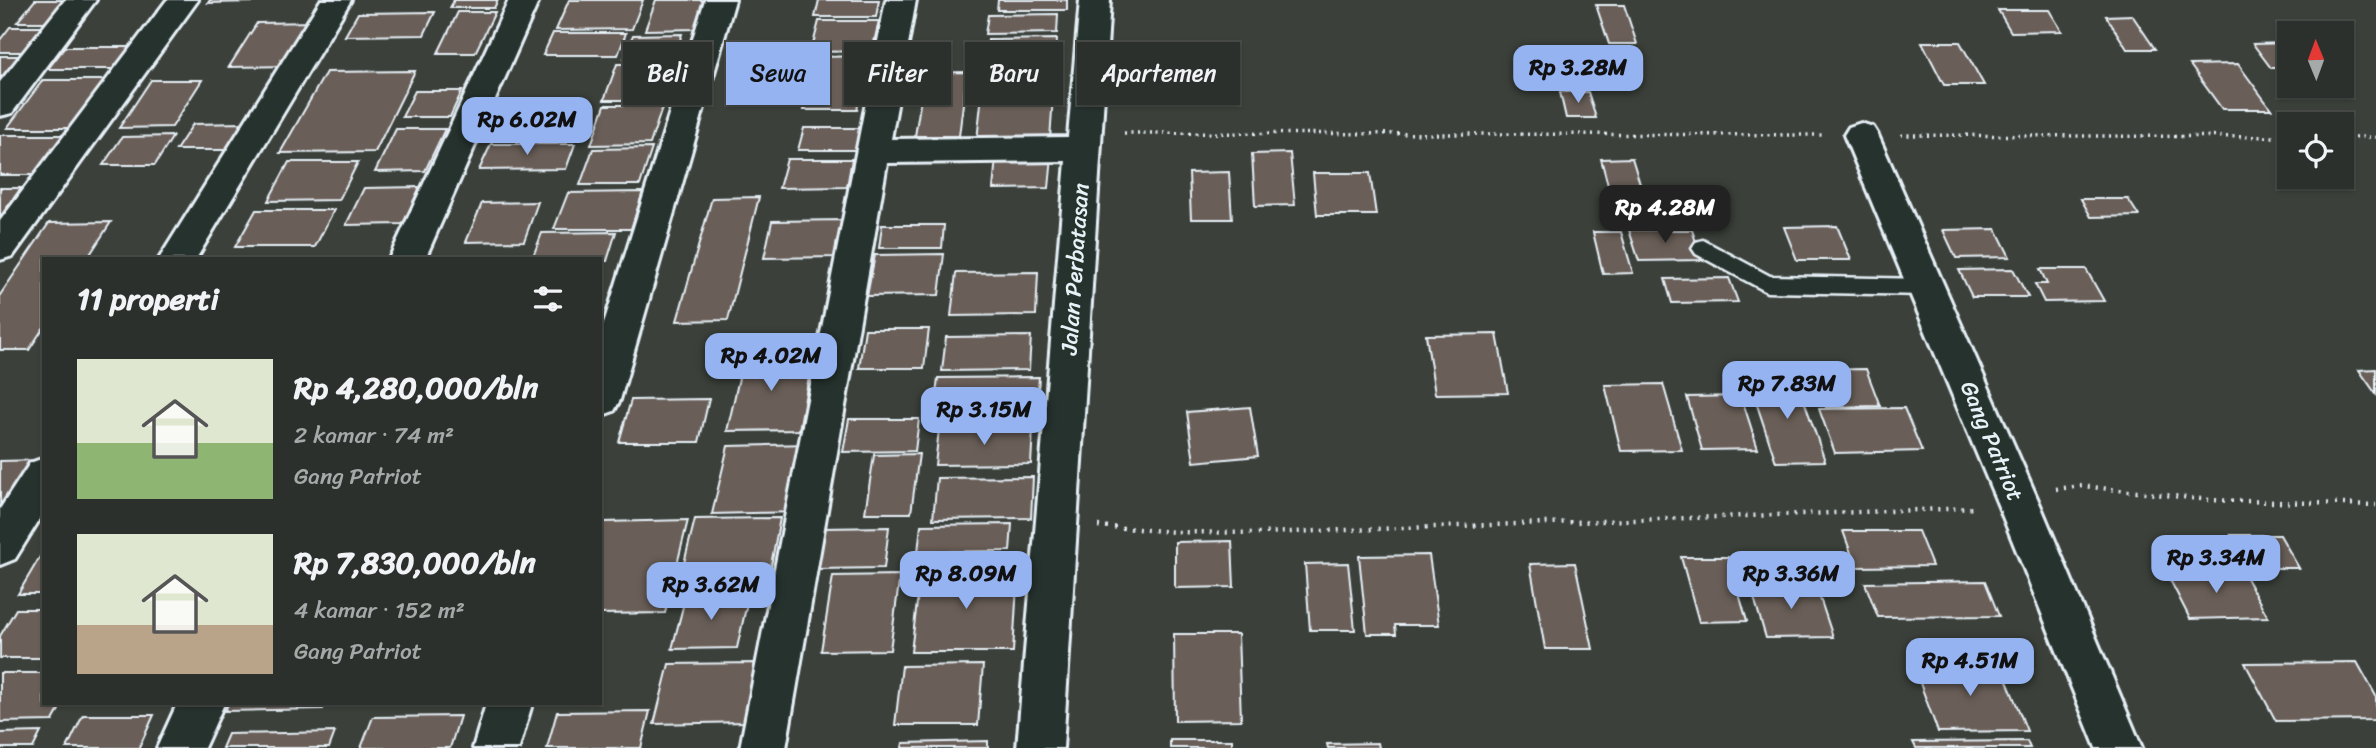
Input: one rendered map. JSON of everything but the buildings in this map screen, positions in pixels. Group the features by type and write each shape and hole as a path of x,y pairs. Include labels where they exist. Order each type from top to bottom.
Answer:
{"street":[{"path":"0,105 81,0"},
{"path":"0,247 183,0"},
{"path":"178,257 336,0"},
{"path":"408,257 524,0"},
{"path":"602,393 720,0"},
{"path":"763,748 901,0"},
{"name":"Jalan Perbatasan","path":"1040,748 1095,0"},
{"name":"Gang Patriot","path":"1861,135 2020,507 2119,748"},
{"path":"872,151 1084,141"},
{"path":"0,546 42,478"},
{"path":"180,748 201,705"},
{"path":"496,748 509,705"}],"lane":[{"path":"1703,248 1767,284 1927,287"}],"path":[{"path":"1084,141 1861,135 2277,137"},
{"path":"2354,137 2376,137"},
{"path":"1056,523 1175,532 1261,534 2020,507 2052,490 2082,486 2210,500 2376,505"}]}
